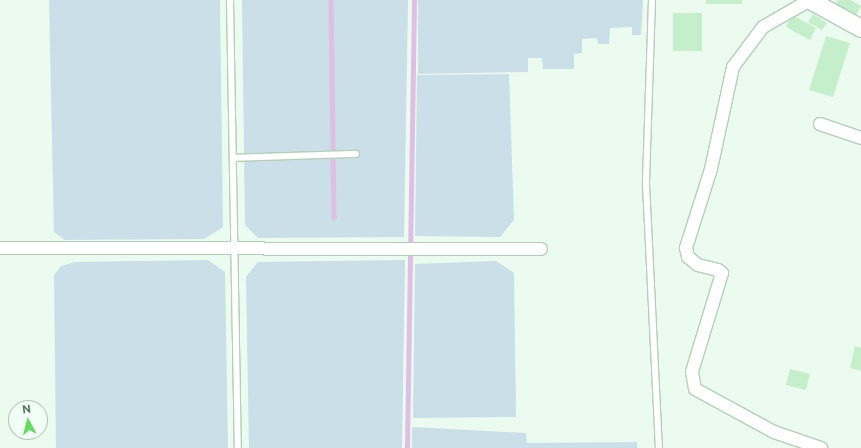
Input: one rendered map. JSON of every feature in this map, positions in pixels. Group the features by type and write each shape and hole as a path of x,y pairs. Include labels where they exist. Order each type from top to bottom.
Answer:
{"street":[{"path":"821,448 774,432 695,389 692,372 722,273 718,270 698,265 688,257 686,248 711,169 733,67 764,26 810,0 861,28"},
{"path":"820,124 861,138"},
{"path":"0,248 235,250 541,249"}],"lane":[{"path":"230,0 238,448"},
{"path":"652,0 646,184 659,448"},
{"path":"233,158 356,154"}],"shaded area":[{"path":"49,0 220,0 223,227 204,239 65,240 54,232"},
{"path":"242,0 408,0 404,237 258,238 245,225"},
{"path":"418,0 643,0 641,35 632,35 632,27 610,28 609,44 598,44 597,38 582,39 582,53 574,54 574,69 543,69 542,58 528,58 528,72 418,74"},
{"path":"509,74 514,220 500,237 415,236 417,75"},
{"path":"208,260 225,272 228,448 56,448 54,275 61,266 75,262"},
{"path":"405,260 402,448 249,448 246,277 258,262"},
{"path":"496,261 514,273 516,417 413,418 415,264"},
{"path":"412,427 526,433 527,443 637,442 637,448 412,448"}],"building":[{"path":"706,0 742,0 742,4 706,4"},
{"path":"838,0 851,0 861,6 854,19 834,6"},
{"path":"673,13 702,13 702,51 673,51"},
{"path":"813,14 827,23 822,30 808,22"},
{"path":"792,15 816,28 810,40 786,27"},
{"path":"826,36 850,43 833,97 809,90"},
{"path":"855,346 861,348 861,371 850,368"},
{"path":"790,369 810,374 806,390 786,385"}],"waterway":[{"path":"331,0 334,217"},
{"path":"407,448 414,0"}]}
